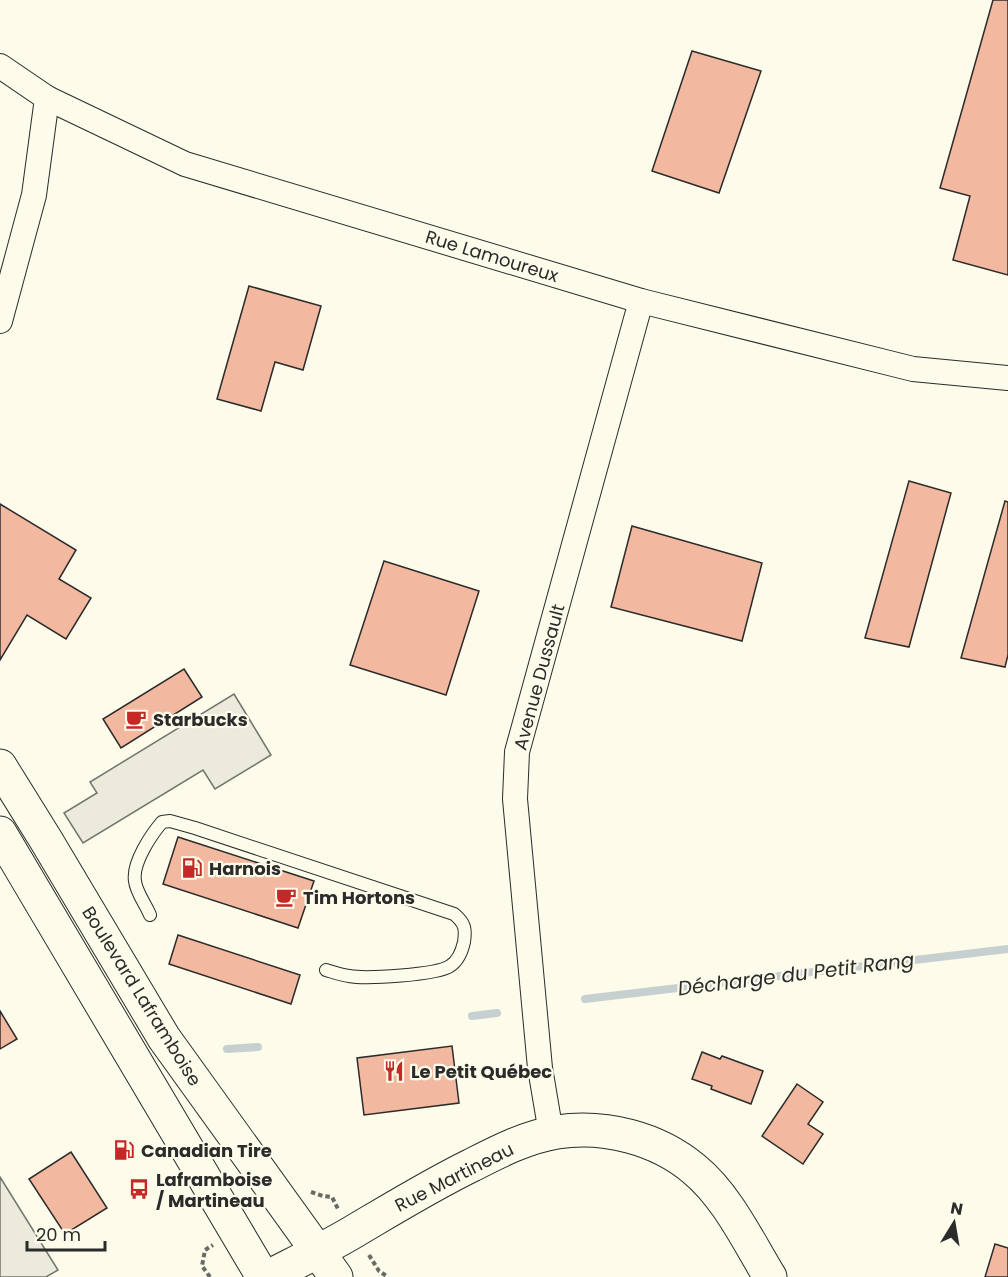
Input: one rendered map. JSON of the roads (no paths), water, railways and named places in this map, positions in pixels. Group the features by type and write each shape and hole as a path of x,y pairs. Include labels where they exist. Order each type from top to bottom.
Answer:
{"main road":[{"name":"Boulevard Laframboise","path":"0,766 164,1038 327,1264"},
{"name":"Boulevard Laframboise","path":"0,833 263,1277"},
{"name":"Rue Martineau","path":"268,1277 327,1264 459,1171 512,1146 551,1133 577,1131 619,1134 648,1142 694,1169 714,1189 770,1277"}],"street":[{"name":"Rue Lamoureux","path":"0,66 47,98 184,164 641,301 913,369 1008,378"},
{"path":"0,321 34,195 47,98"},
{"name":"Avenue Dussault","path":"551,1133 540,1068 515,799 518,752 641,301"}],"lane":[{"path":"150,915 135,882 135,872 139,859 158,827 162,822 170,821 454,914 461,920 465,929 459,957 449,967 378,978 349,976 326,970"}],"waterway":[{"name":"Décharge du Petit Rang","path":"585,999 1008,949"},
{"name":"Décharge du Petit Rang","path":"472,1016 497,1013"},
{"name":"Décharge du Petit Rang","path":"227,1049 258,1047"}],"place":[{"name":"Starbucks","path":"136,719"},
{"name":"Harnois","path":"192,868"},
{"name":"Tim Hortons","path":"286,897"},
{"name":"Le Petit Québec","path":"394,1071"},
{"name":"Canadian Tire","path":"124,1150"},
{"name":"Laframboise / Martineau","path":"139,1189"}]}
